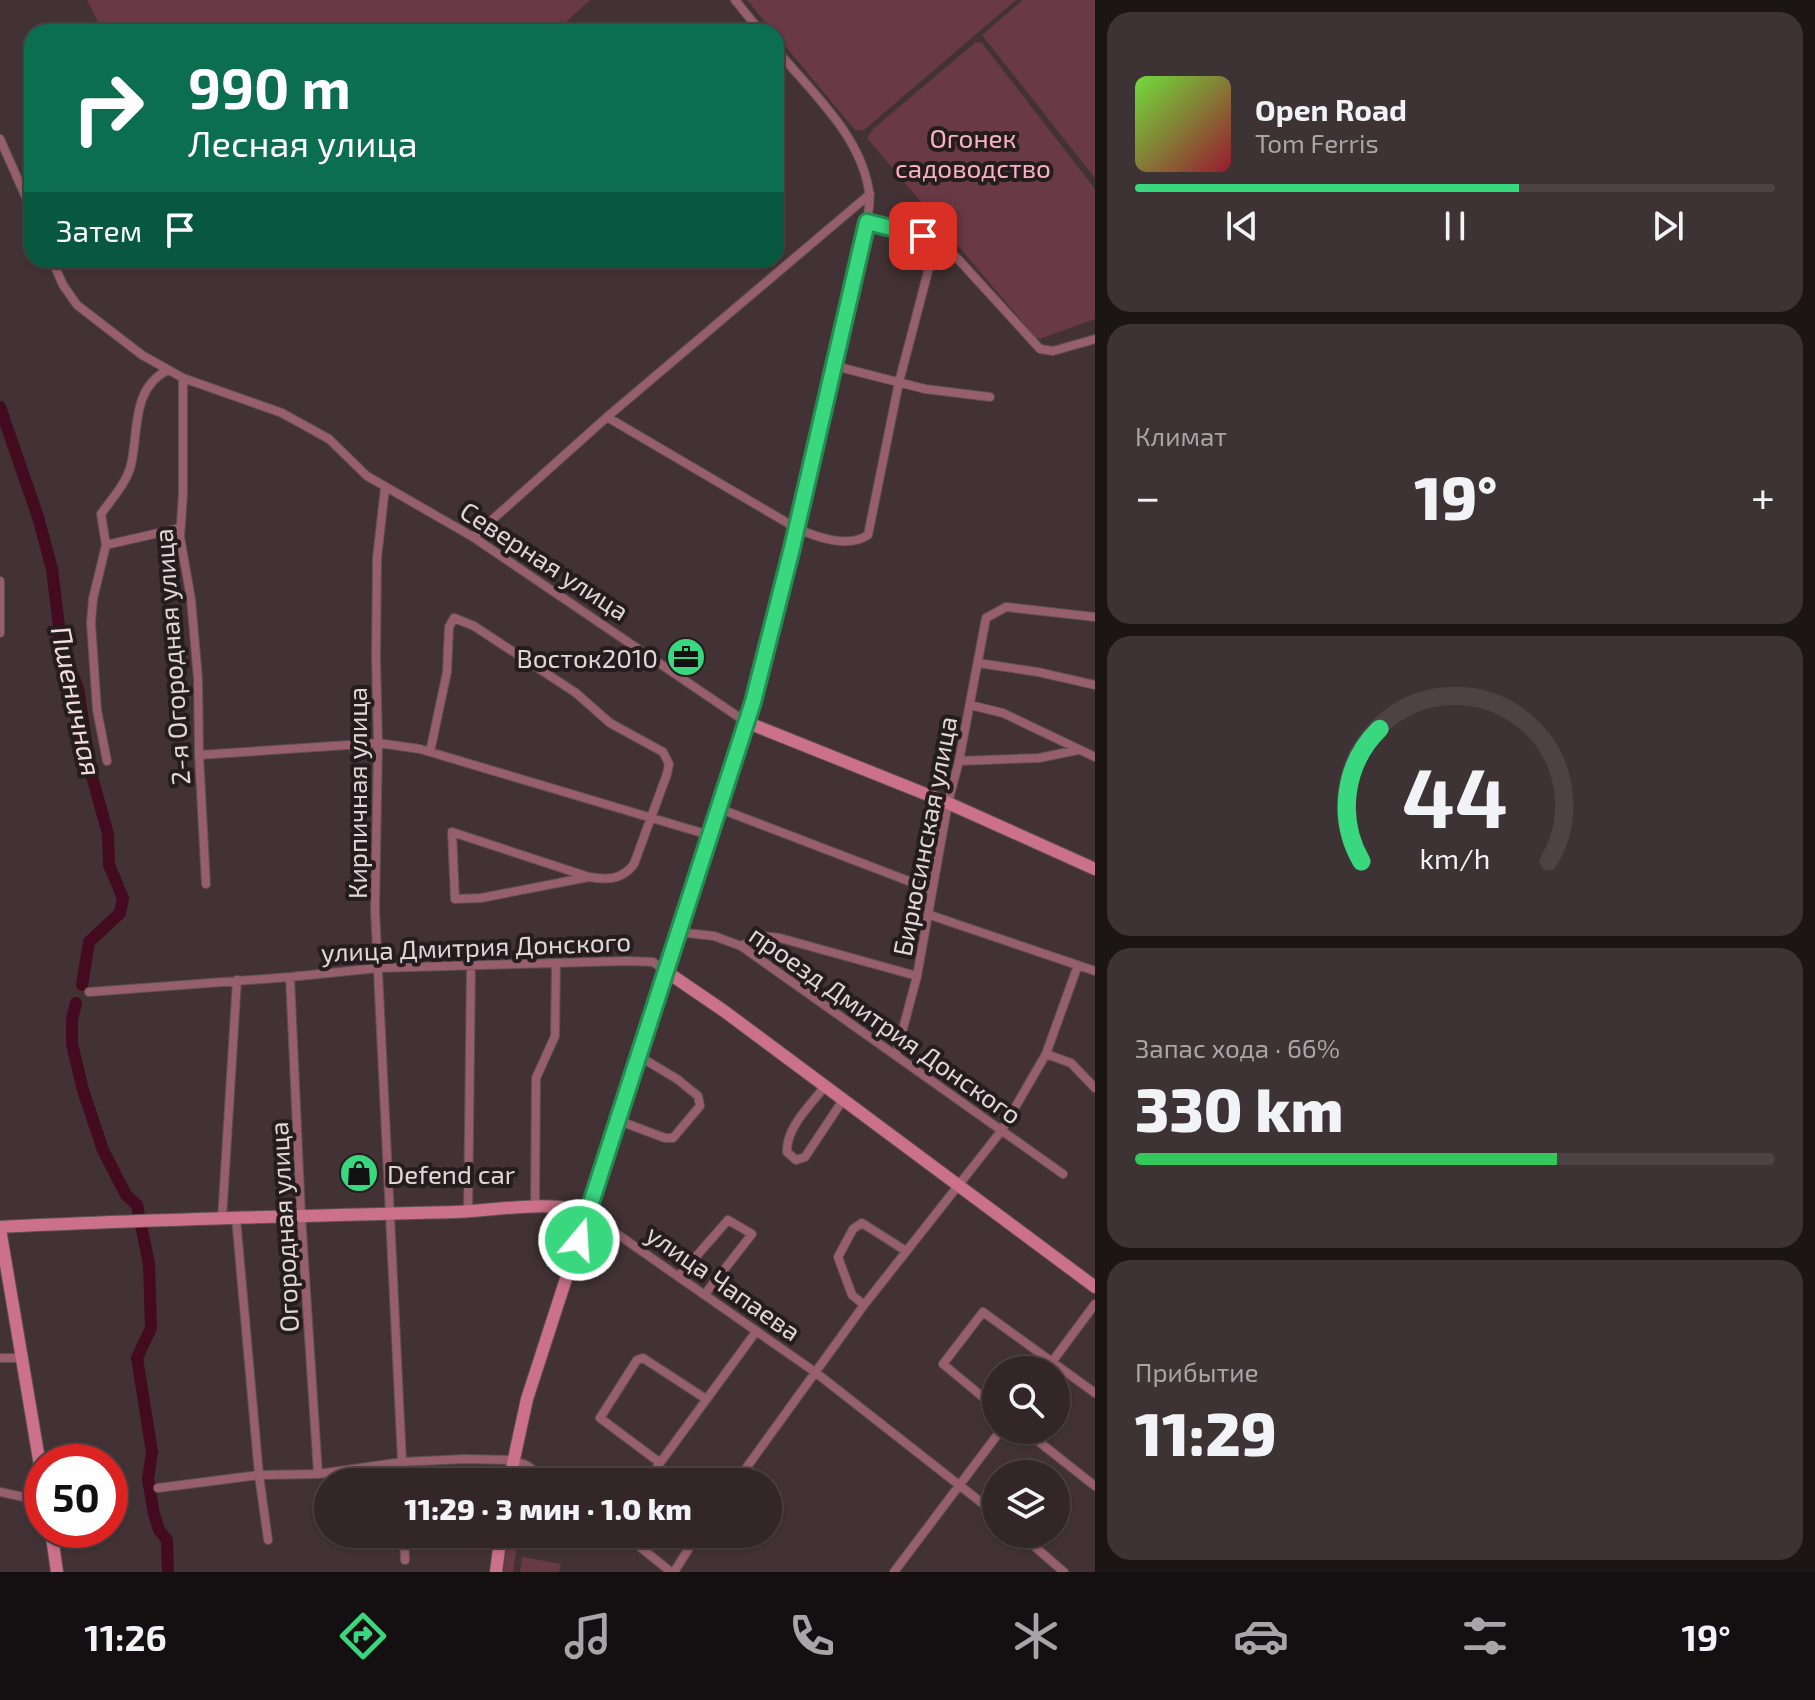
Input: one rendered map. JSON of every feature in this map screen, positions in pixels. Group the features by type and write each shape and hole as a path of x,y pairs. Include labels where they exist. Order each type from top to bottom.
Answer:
{"main road":[{"path":"511,1468 527,1399 746,722 796,528 867,222"},
{"name":"Северная улица","path":"746,722 948,803 1095,869"},
{"name":"улица Дмитрия Донского","path":"664,970 1095,1287"},
{"name":"улица Чапаева","path":"0,1228 148,1219 468,1212 535,1207 577,1209 587,1213"},
{"path":"0,1228 36,1444"},
{"path":"54,1548 57,1572"},
{"path":"496,1572 499,1548"}],"street":[{"path":"735,0 754,24"},
{"path":"784,59 851,139 863,164 870,194 867,222 936,241 958,259 1040,349 1053,351 1095,340"},
{"path":"0,139 24,193"},
{"path":"784,267 870,194"},
{"path":"607,417 796,528 813,536 857,541 868,535 899,382 936,241"},
{"name":"Северная улица","path":"56,268 77,305 142,355 183,378 282,413 329,439 367,476 473,537 746,722"},
{"path":"473,537 607,417 783,268"},
{"path":"835,366 944,393 990,397"},
{"path":"107,761 97,710 91,623 93,599 106,545 101,514 130,469 141,399 156,376 168,370"},
{"name":"2-я Огородная улица","path":"183,378 180,537 191,599 198,679 206,884"},
{"name":"Кирпичная улица","path":"385,488 377,558 375,896 402,1468"},
{"path":"106,545 180,528"},
{"path":"0,581 0,633"},
{"name":"Бирюсинская улица","path":"741,946 763,936 780,938 917,976 986,618 1006,607 1095,617"},
{"path":"430,752 447,672 449,627 454,618 474,626 576,693 610,723 663,752 669,764 634,864 626,875 603,879 589,877 452,832 455,899 481,898 589,877"},
{"path":"978,663 1095,685"},
{"path":"970,705 1016,718 1095,757"},
{"path":"199,755 378,743 430,752 709,835"},
{"path":"959,761 1039,758 1078,750"},
{"path":"718,808 932,890"},
{"path":"930,915 1095,971"},
{"name":"проезд Дмитрия Донского","path":"676,932 714,936 741,946 1063,1174"},
{"name":"улица Дмитрия Донского","path":"89,992 378,968 653,962 664,970"},
{"path":"535,1207 536,1078 555,1036 556,964"},
{"path":"746,1468 864,1305 1002,1130 1046,1054 1078,965"},
{"path":"468,1212 471,966"},
{"path":"896,1055 917,976"},
{"name":"Огородная улица","path":"290,977 318,1468"},
{"path":"222,1219 237,980"},
{"path":"1046,1054 1071,1063 1091,1076 1095,1088"},
{"path":"617,1120 665,1138 673,1138 700,1106 698,1096 637,1055"},
{"path":"825,1086 787,1141 787,1152 796,1160 805,1157 843,1100"},
{"name":"улица Чапаева","path":"587,1213 815,1372 982,1502"},
{"path":"236,1218 259,1475 268,1540"},
{"path":"679,1276 728,1220 752,1234 705,1294"},
{"path":"864,1305 852,1295 838,1257 853,1229 862,1223 906,1251"},
{"path":"1056,1356 1095,1304"},
{"path":"982,1396 943,1364 983,1312 1044,1356"},
{"path":"655,1468 755,1333"},
{"path":"0,1358 22,1358"},
{"path":"659,1462 600,1418 637,1360 643,1358 706,1399"},
{"path":"1070,1375 1095,1393"},
{"path":"894,1572 990,1444"},
{"path":"1042,1444 1095,1486"},
{"path":"360,1468 402,1462 512,1460 530,1468"},
{"path":"158,1488 259,1475 314,1474"},
{"path":"0,1492 24,1497"},
{"path":"405,1548 405,1560"},
{"path":"642,1548 672,1572 688,1548"},
{"path":"1036,1548 1064,1572"}],"green space":[{"path":"87,0 590,0 564,24 99,24"},
{"path":"747,0 1016,0 864,130 855,130 784,45 784,24 767,24"},
{"path":"1023,0 1095,0 1095,178 982,35"},
{"name":"Огонек садоводство","path":"976,42 982,43 1095,189 1095,319 1037,339 867,138 873,129"},
{"path":"507,1548 517,1548 513,1572 503,1572"},
{"path":"522,1557 561,1564 559,1572 520,1572"}],"waterway":[{"name":"Пшеничная","path":"0,407 38,517 52,569 62,651 78,688 90,769 108,834 109,865 123,898 120,913 89,942 82,985"},
{"name":"Пшеничная","path":"76,1003 72,1019 72,1044 83,1090 103,1150 126,1195 137,1205 149,1264 151,1328 137,1358 152,1452 148,1479 154,1514 159,1530 167,1540 168,1572"}],"place":[{"name":"Восток2010","path":"686,657"},
{"name":"Defend car","path":"359,1173"}],"route":[{"path":"579,1240 676,932 753,702 867,222 923,236"}]}
